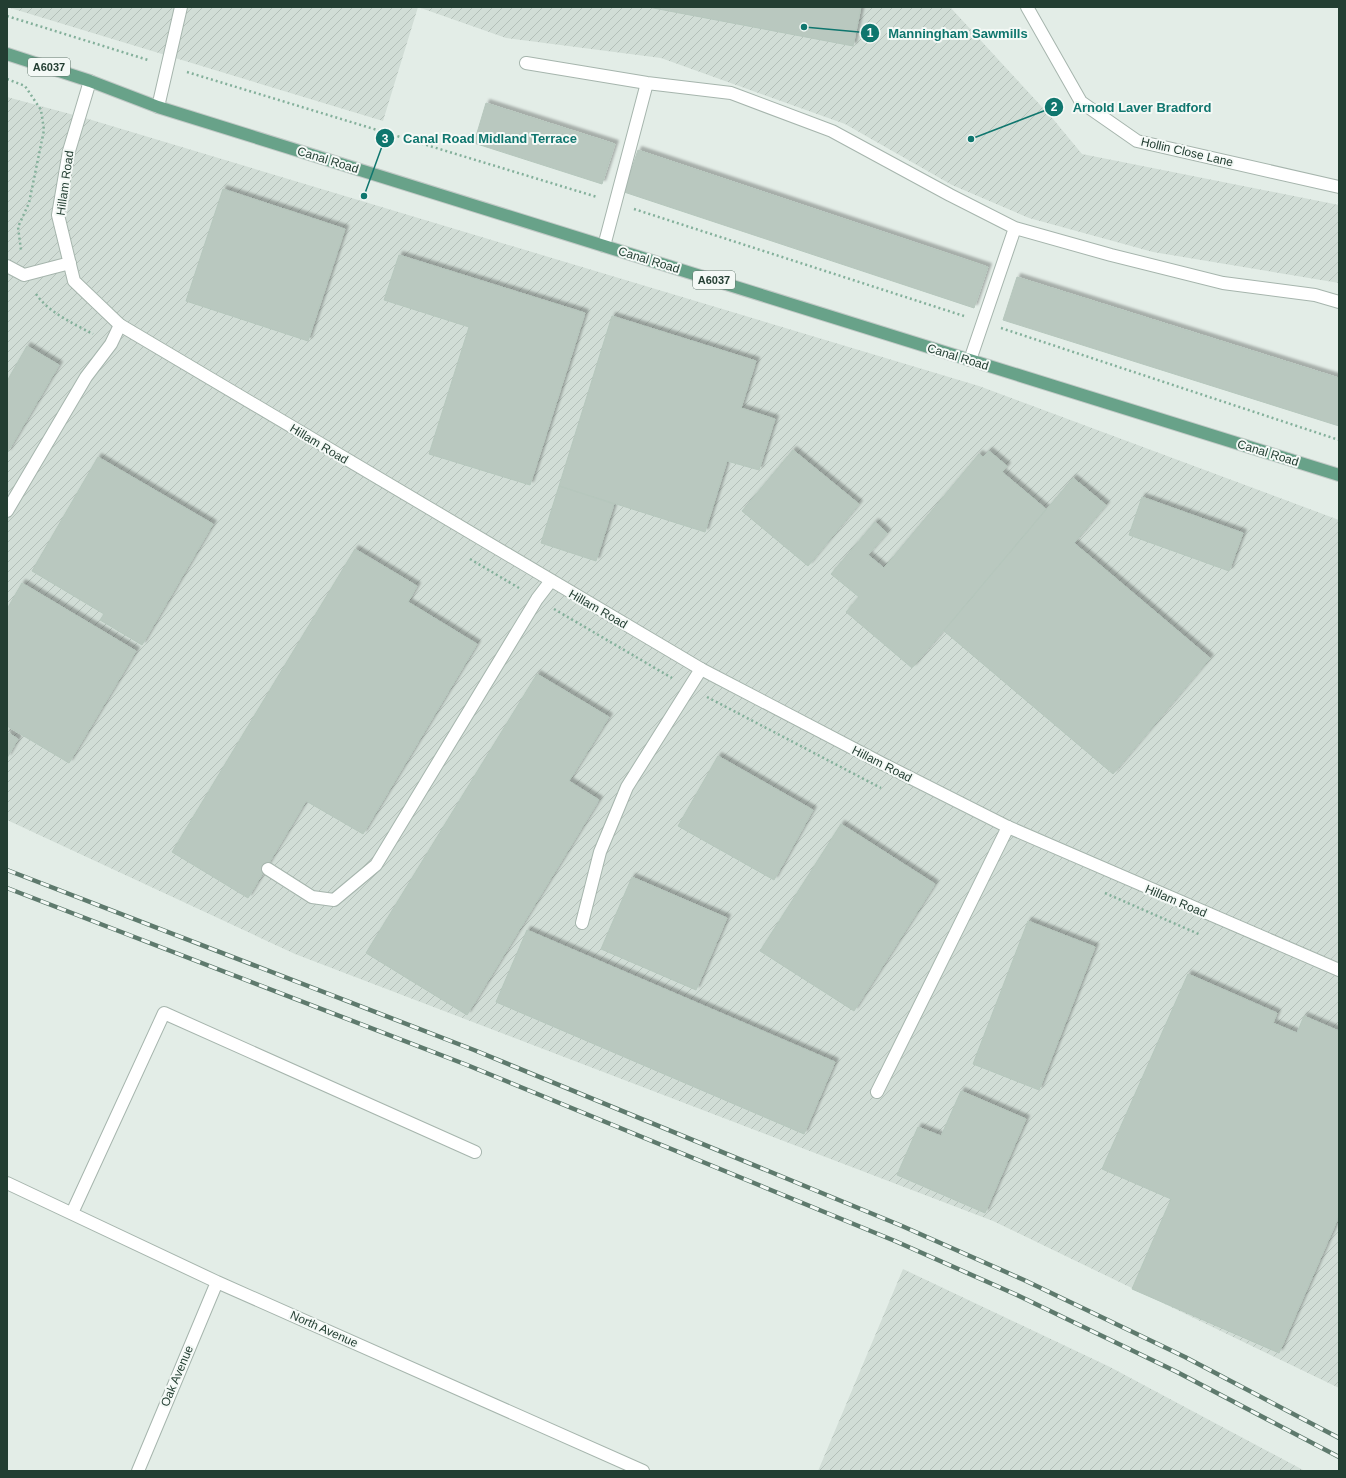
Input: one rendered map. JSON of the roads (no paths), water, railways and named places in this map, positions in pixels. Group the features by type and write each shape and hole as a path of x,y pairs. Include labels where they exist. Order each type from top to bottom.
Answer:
{"main road":[{"name":"Canal Road","path":"7,54 90,81 158,107 1339,475"}],"street":[{"path":"158,107 181,7"},
{"name":"Hollin Close Lane","path":"1026,7 1081,102 1137,141 1339,187"},
{"path":"526,63 647,83 731,93 832,131 950,195 1015,228 1110,255 1223,283 1315,295 1339,302"},
{"name":"Hillam Road","path":"90,81 69,151 58,215 74,281 120,325 550,582 701,669 1008,827 1339,970"},
{"path":"604,246 647,83"},
{"path":"970,360 1015,228"},
{"path":"7,266 24,275 70,263"},
{"path":"7,511 86,377 111,344 120,325"},
{"path":"268,869 312,897 334,900 376,865 537,599 550,582"},
{"path":"582,923 600,852 627,787 701,669"},
{"path":"877,1092 1008,827"},
{"path":"72,1213 164,1013 475,1152"},
{"name":"North Avenue","path":"7,1183 217,1282 643,1471"},
{"name":"Oak Avenue","path":"138,1471 217,1282"}],"railway":[{"path":"7,870 474,1050 902,1226 1024,1280 1185,1357 1339,1438"},
{"path":"7,888 467,1065 895,1241 1017,1295 1177,1372 1339,1457"}],"place":[{"name":"Manningham Sawmills","path":"804,27"},
{"name":"Arnold Laver Bradford","path":"971,139"},
{"name":"Canal Road Midland Terrace","path":"364,196"}]}
